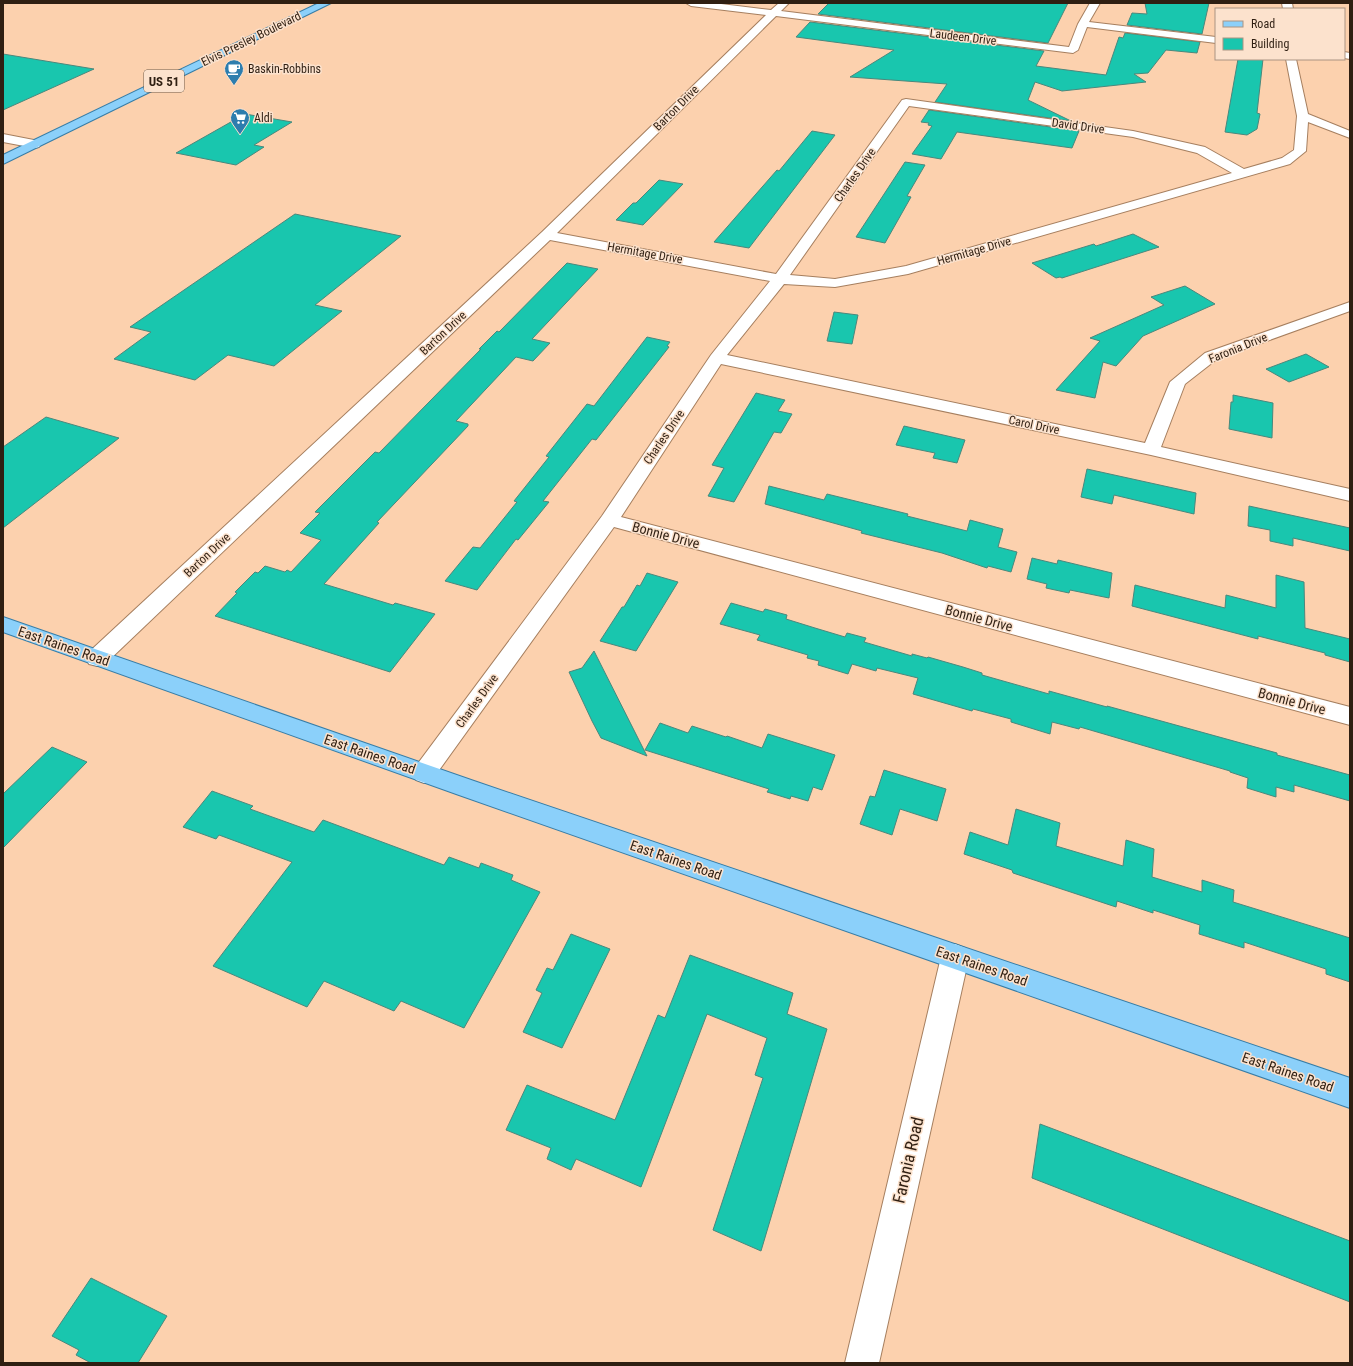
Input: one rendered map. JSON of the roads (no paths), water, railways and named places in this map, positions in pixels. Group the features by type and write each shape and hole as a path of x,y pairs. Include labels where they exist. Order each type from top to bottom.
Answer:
{"main road":[{"name":"Elvis Presley Boulevard","path":"3,160 326,3"},
{"name":"East Raines Road","path":"3,624 424,773 1350,1093"}],"street":[{"name":"Laudeen Drive","path":"691,3 778,8 1073,50 1084,24"},
{"path":"1095,3 1084,24 1215,40"},
{"name":"Barton Drive","path":"97,658 547,235 778,8"},
{"name":"Hermitage Drive","path":"547,235 780,279 835,283 908,270 1286,162 1300,151 1303,116 1291,60"},
{"name":"David Drive","path":"906,102 1133,134 1200,150 1243,174"},
{"name":"Charles Drive","path":"424,773 608,520 717,358 780,279 906,102"},
{"path":"1303,116 1350,135"},
{"path":"3,138 35,144"},
{"name":"Faronia Drive","path":"1151,450 1178,382 1211,356 1350,306"},
{"name":"Carol Drive","path":"717,358 1151,450 1350,495"},
{"name":"Bonnie Drive","path":"608,520 1350,716"},
{"name":"Faronia Road","path":"862,1363 955,957"}],"place":[{"name":"Baskin-Robbins","path":"234,86"},
{"name":"Aldi","path":"240,135"}]}
